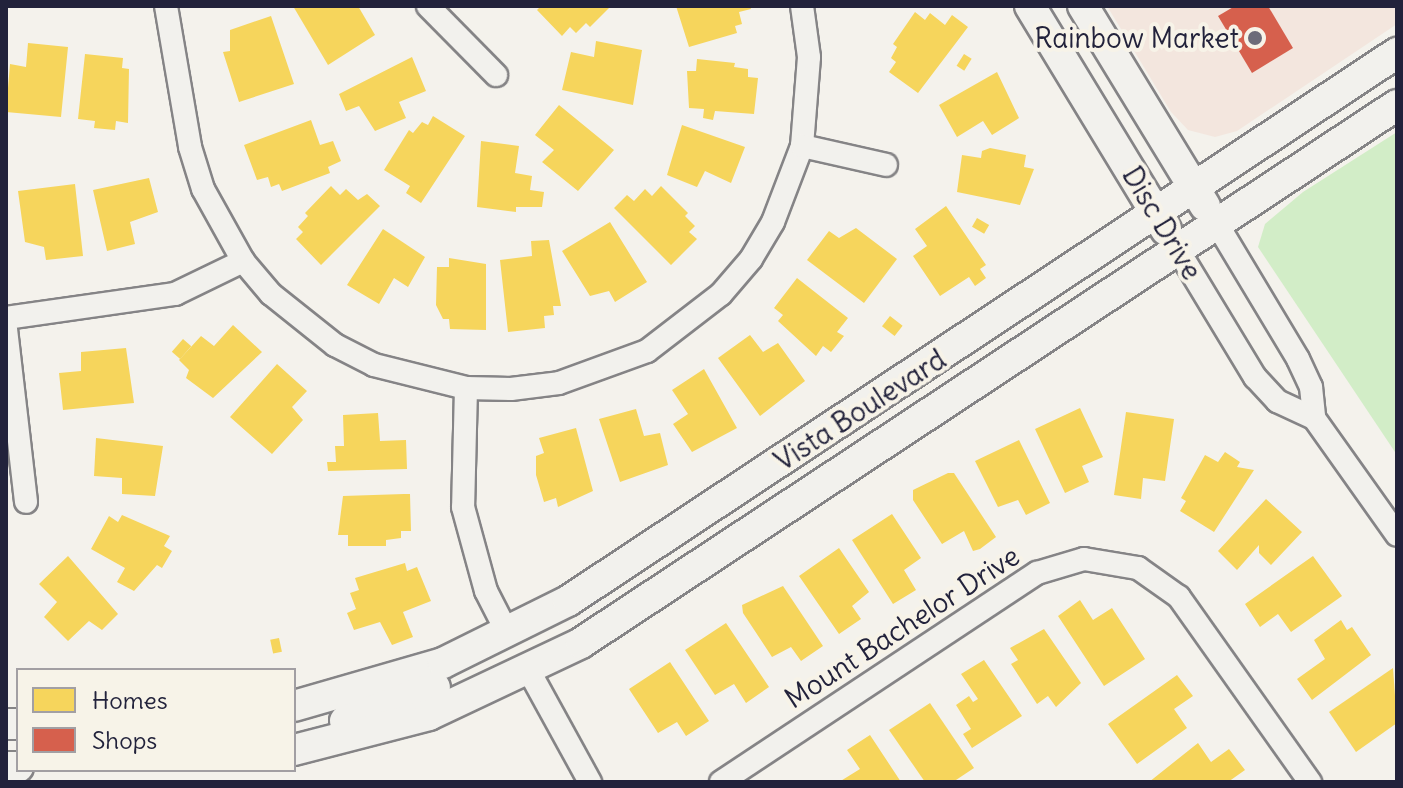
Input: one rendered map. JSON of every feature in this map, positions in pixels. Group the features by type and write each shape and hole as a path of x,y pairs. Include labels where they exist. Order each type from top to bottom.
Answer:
{"main road":[{"name":"Disc Drive","path":"1030,6 1178,250"},
{"name":"Disc Drive","path":"1083,6 1217,224"},
{"name":"Vista Boulevard","path":"296,706 379,685 508,634 580,593 1397,53"},
{"name":"Vista Boulevard","path":"296,748 429,715 529,671 716,557 1397,105"},
{"path":"296,748 330,727 513,655 508,634"}],"street":[{"path":"166,6 190,147 203,189 243,261 271,294 335,345 418,379 466,388 559,383 604,370 685,326 751,259 773,222 802,146 809,57 802,6"},
{"path":"428,6 496,75"},
{"path":"802,146 886,165"},
{"name":"Disc Drive","path":"1217,224 1298,359 1311,387 1314,418 1397,535"},
{"name":"Disc Drive","path":"1178,250 1255,377 1277,401 1314,418"},
{"path":"6,318 175,294 243,261"},
{"path":"6,329 26,502"},
{"path":"466,388 463,507 486,591 508,634"},
{"name":"Mount Bachelor Drive","path":"721,782 1037,573 1084,559 1138,568 1179,597 1310,782"},
{"path":"529,671 590,782"}],"shaded area":[{"path":"1107,6 1397,6 1397,24 1237,131 1215,137 1188,130 1171,112"}],"green space":[{"path":"1397,132 1397,455 1258,247 1265,224 1303,192"}],"building: Homes":[{"path":"293,6 358,6 375,35 328,65"},
{"path":"541,6 611,6 590,27 586,23 576,33 570,27 562,36 537,10"},
{"path":"676,6 750,6 751,9 739,12 742,24 735,26 737,33 689,47"},
{"path":"915,12 925,20 930,13 945,25 952,15 968,27 918,93 889,72 896,62 891,58 897,47 893,44"},
{"path":"271,16 294,84 239,102 223,52 230,51 230,30"},
{"path":"596,41 642,50 633,105 562,90 571,52 594,57"},
{"path":"28,43 68,47 61,117 6,112 10,64 26,67"},
{"path":"85,54 123,58 122,68 129,69 128,123 116,121 115,130 94,128 95,121 78,119"},
{"path":"964,54 972,59 964,71 957,66"},
{"path":"412,57 426,91 399,102 406,118 375,131 359,106 346,111 339,94"},
{"path":"697,59 735,63 734,67 748,69 748,77 758,78 754,114 715,111 713,120 703,118 704,109 689,108 687,71 696,71"},
{"path":"997,72 1019,118 992,135 983,121 957,137 939,105"},
{"path":"559,105 614,150 578,191 542,162 554,150 535,135"},
{"path":"433,116 465,136 421,203 406,193 410,186 384,170 409,130 413,133 422,122 428,125"},
{"path":"311,120 320,145 333,141 341,161 328,167 330,173 282,191 279,184 271,187 268,177 257,180 244,145"},
{"path":"682,125 745,147 731,183 705,171 697,187 667,175"},
{"path":"481,141 519,146 515,173 532,176 530,190 544,192 542,207 516,207 516,212 477,207"},
{"path":"990,148 1026,155 1024,167 1034,169 1020,205 957,192 962,155 981,158 982,151"},
{"path":"149,178 158,212 130,222 135,244 107,251 93,190"},
{"path":"75,184 83,256 46,260 44,247 25,242 18,191"},
{"path":"331,186 340,195 346,189 358,200 367,194 380,206 321,265 296,239 303,232 298,227 308,216 305,213"},
{"path":"661,186 688,213 685,216 695,226 689,232 697,239 671,265 614,208 627,195 634,201 645,189 652,196"},
{"path":"946,206 986,265 980,269 986,278 975,286 969,277 940,296 913,256 927,246 915,229"},
{"path":"977,218 989,225 984,234 972,227"},
{"path":"610,222 647,282 615,302 609,291 590,296 562,251"},
{"path":"856,228 897,259 864,303 807,260 829,231 839,238"},
{"path":"383,229 425,257 408,287 394,278 379,304 347,285"},
{"path":"549,240 561,306 553,306 554,315 544,316 545,328 508,332 500,260 532,256 531,241"},
{"path":"449,258 486,264 486,330 450,329 449,319 443,319 436,305 437,267 449,267"},
{"path":"797,278 848,318 837,332 844,336 831,352 823,346 816,356 778,321 783,315 774,308"},
{"path":"890,316 903,326 895,336 882,326"},
{"path":"233,325 262,352 213,398 186,378 189,370 179,360 201,336 214,346"},
{"path":"750,335 763,352 778,343 805,381 760,416 718,358"},
{"path":"183,339 191,346 180,359 172,352"},
{"path":"126,348 134,403 63,410 59,373 81,371 81,352"},
{"path":"277,364 307,391 292,407 303,420 272,454 230,417"},
{"path":"704,369 737,428 692,452 673,424 688,414 672,390"},
{"path":"1080,408 1103,457 1082,466 1089,482 1065,493 1035,429"},
{"path":"636,409 644,436 660,433 668,465 620,482 599,419"},
{"path":"1126,412 1174,419 1165,481 1143,478 1141,499 1114,495"},
{"path":"378,413 380,441 406,440 407,469 328,471 327,462 336,462 335,446 344,446 343,415"},
{"path":"576,428 593,491 558,507 556,498 544,502 536,475 536,456 544,453 539,438"},
{"path":"96,438 163,446 155,496 122,494 122,478 94,476"},
{"path":"1019,440 1050,503 1026,515 1018,500 998,507 975,461"},
{"path":"1225,452 1240,462 1237,467 1254,470 1214,532 1180,511 1186,501 1181,498 1205,455 1218,462"},
{"path":"954,473 996,537 980,549 973,551 964,531 942,544 913,500 913,490"},
{"path":"410,494 411,531 401,531 401,538 386,540 386,546 348,546 348,535 338,535 343,496"},
{"path":"1266,499 1302,532 1271,565 1259,553 1259,545 1237,570 1218,551"},
{"path":"892,514 921,558 904,570 916,590 893,604 852,540"},
{"path":"122,515 170,536 164,546 172,551 162,568 157,565 134,591 117,582 125,568 91,549 109,516 118,522"},
{"path":"839,548 869,592 852,606 861,619 839,634 799,576"},
{"path":"68,556 118,614 102,630 89,621 68,641 44,617 57,602 39,584"},
{"path":"1313,556 1342,596 1291,632 1278,614 1260,627 1245,604"},
{"path":"405,563 407,571 417,567 431,601 403,612 413,637 392,645 380,622 354,630 347,613 356,609 350,593 359,590 355,578"},
{"path":"783,586 823,646 801,661 791,647 772,657 743,613 742,605"},
{"path":"1080,600 1093,620 1112,608 1145,659 1104,686 1058,616"},
{"path":"1341,620 1347,630 1352,627 1371,655 1312,700 1297,679 1325,659 1314,640"},
{"path":"726,623 769,687 746,703 734,684 715,695 685,650"},
{"path":"1044,629 1081,683 1056,707 1048,696 1037,704 1011,664 1018,660 1010,648"},
{"path":"279,638 282,652 273,654 270,640"},
{"path":"984,660 1022,716 972,748 963,734 971,729 956,705 969,696 973,702 978,699 961,674"},
{"path":"670,662 709,721 686,736 677,722 658,733 629,689"},
{"path":"1393,668 1397,723 1356,752 1329,712"},
{"path":"1177,675 1193,696 1174,709 1187,728 1137,764 1108,724"},
{"path":"930,703 974,768 953,782 925,782 889,730"},
{"path":"870,735 901,782 839,782 860,769 847,750"},
{"path":"1198,743 1211,762 1229,749 1245,770 1228,782 1149,782"}],"building: Shops":[{"path":"1235,6 1268,6 1293,48 1252,73 1218,16"}],"place":[{"name":"Rainbow Market","path":"1255,38"}]}
